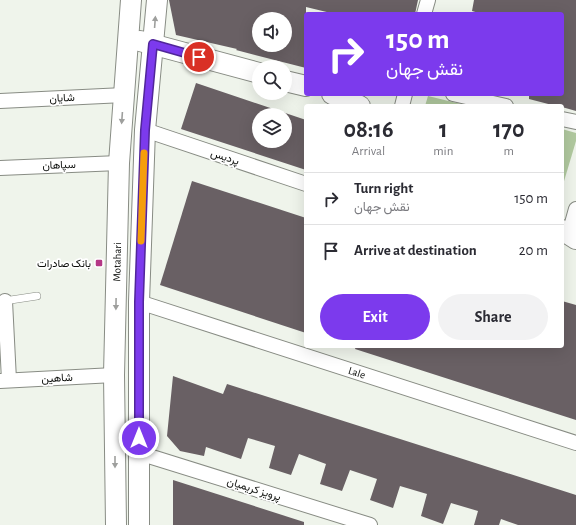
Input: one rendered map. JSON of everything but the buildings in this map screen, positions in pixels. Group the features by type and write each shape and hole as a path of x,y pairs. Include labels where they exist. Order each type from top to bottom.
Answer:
{"main road":[{"name":"Motahari","path":"116,525 114,375 118,163 131,0"},
{"path":"139,525 139,302 145,130 157,0"},
{"path":"129,37 252,71"},
{"path":"292,82 304,85"},
{"path":"337,96 355,104"}],"street":[{"path":"425,12 428,0"},
{"name":"شایان","path":"0,101 124,95"},
{"path":"462,96 497,104"},
{"path":"564,119 576,122"},
{"name":"پردیس","path":"145,130 304,183"},
{"name":"سپاهان","path":"0,168 118,163"},
{"path":"569,234 576,209"},
{"path":"3,302 5,381"},
{"name":"Lale","path":"139,302 576,442"},
{"name":"شاهین","path":"5,381 114,375"},
{"name":"پرویز کریمیان","path":"139,453 370,525"}],"lane":[{"path":"3,302 37,296"}],"green space":[{"path":"428,96 461,104 426,104"},
{"path":"564,130 576,133 576,141 564,181"}],"slow traffic":[{"path":"141,241 144,153"}],"place":[{"name":"بانک صادرات","path":"99,263"}],"route":[{"path":"139,438 139,302 145,130 153,44 199,57"}]}
